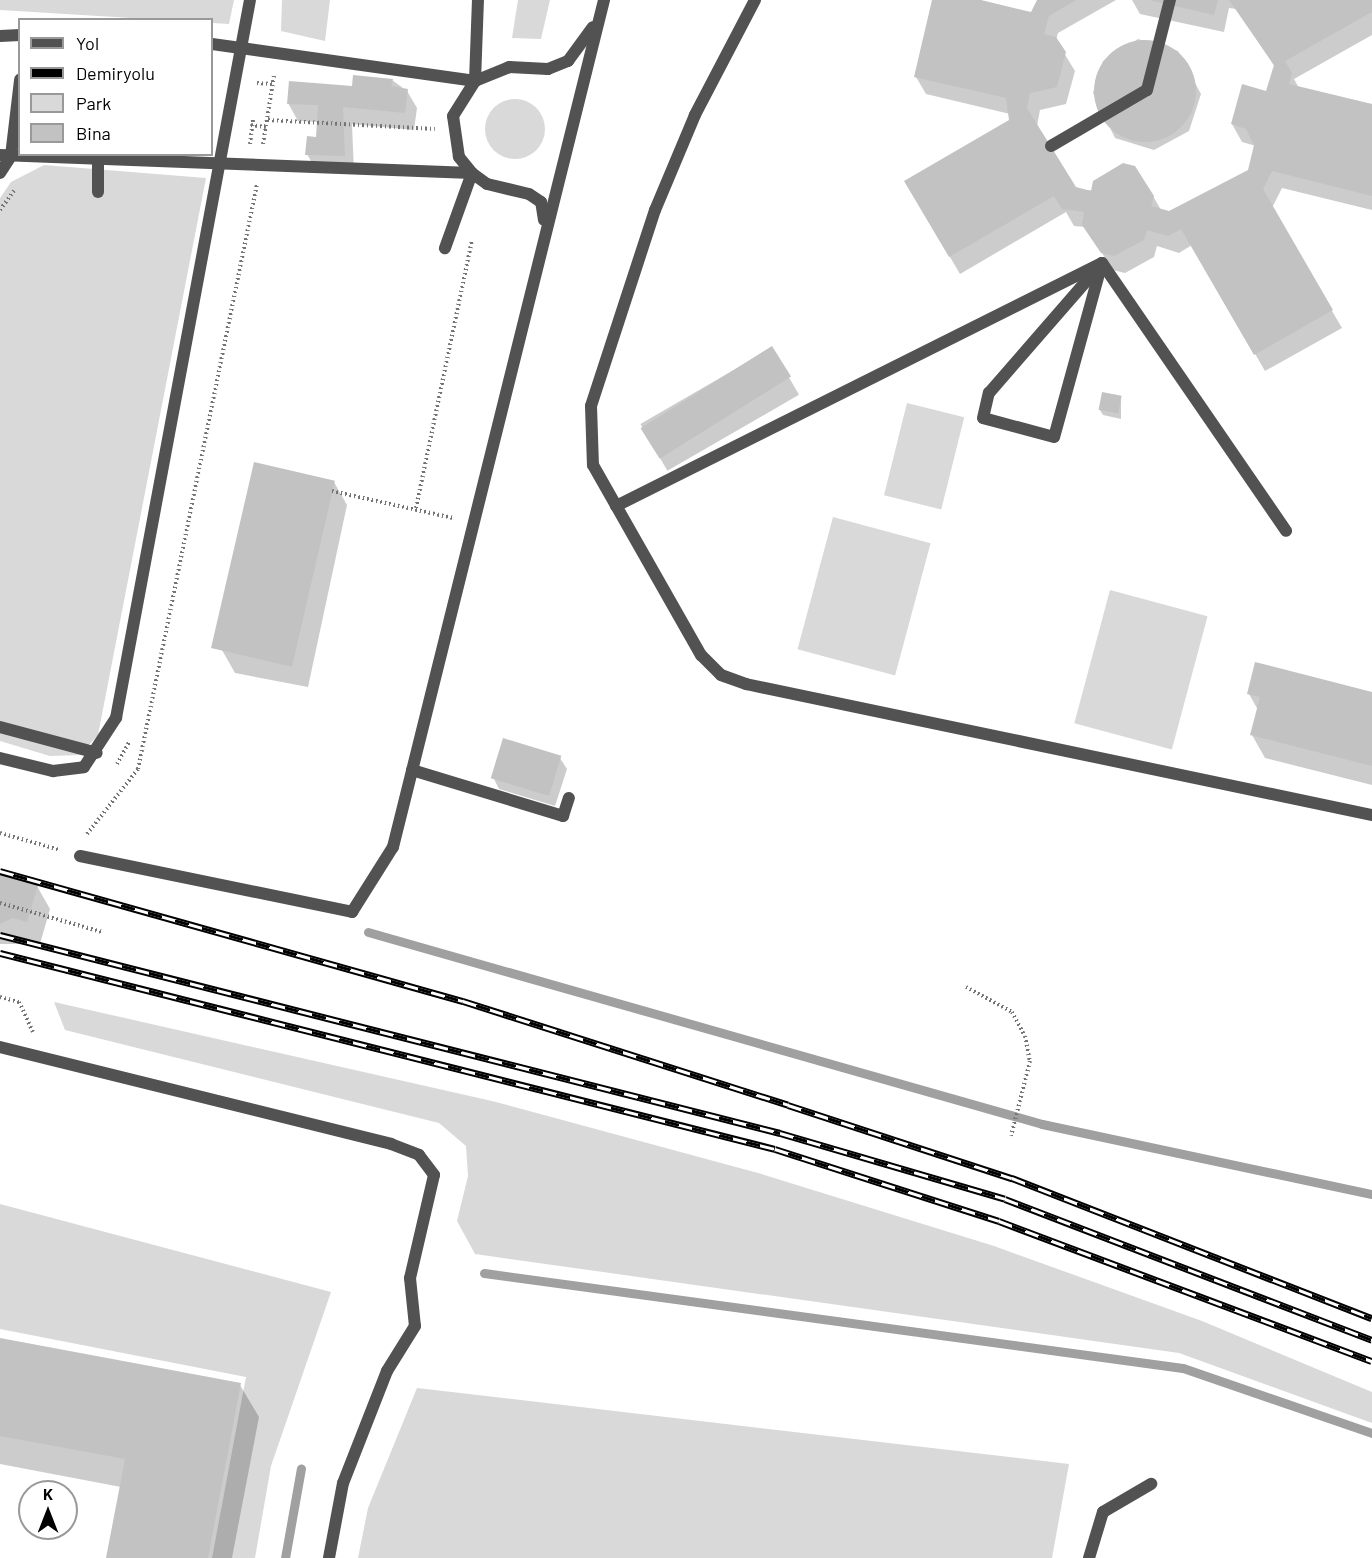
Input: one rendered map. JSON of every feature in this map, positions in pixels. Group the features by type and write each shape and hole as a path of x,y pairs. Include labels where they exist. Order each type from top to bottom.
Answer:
{"street":[{"path":"0,758 53,771 84,767 97,753 116,718 223,165 250,0"},
{"path":"475,81 478,0"},
{"path":"472,173 459,157 453,130 461,96 475,81 509,67 548,69 568,61 580,50 604,0"},
{"path":"80,855 352,912 393,847 543,230 604,0"},
{"path":"755,0 695,115 655,210 591,406 593,465 681,624 721,675 1372,815"},
{"path":"1051,146 1147,90 1170,0"},
{"path":"0,36 18,34"},
{"path":"213,44 277,51 475,81"},
{"path":"0,173 18,90"},
{"path":"28,156 472,173 541,202 543,230"},
{"path":"98,159 98,192"},
{"path":"445,248 472,173"},
{"path":"616,506 1102,263"},
{"path":"1102,263 1054,437 982,418 988,393 1102,263"},
{"path":"1102,263 1286,531"},
{"path":"0,727 97,753"},
{"path":"412,770 563,816 569,798"},
{"path":"0,1047 391,1144 419,1155 434,1175 410,1278 415,1326 387,1371 343,1483 328,1558"},
{"path":"1089,1558 1103,1512 1151,1484"}],"path":[{"path":"0,833 80,855 85,837 138,769 260,166 277,51"},
{"path":"267,120 453,130"},
{"path":"416,508 474,249 461,203"},
{"path":"332,491 416,508 472,523"},
{"path":"0,903 102,932"},
{"path":"966,987 1012,1012 1030,1061 1025,1093 1011,1136"},
{"path":"0,997 19,1002"}],"green space":[{"path":"0,0 234,0 229,24 213,23 213,18 131,18 0,10"},
{"path":"282,0 330,0 325,41 281,31"},
{"path":"518,0 550,0 541,39 512,38"},
{"path":"509,99 521,99 532,104 540,112 545,129 543,141 532,154 521,159 509,159 498,154 490,146 485,135 485,123 490,112 498,104"},
{"path":"44,165 206,178 98,735 80,755 50,756 0,741 0,198 11,182"},
{"path":"907,403 964,417 941,509 884,495"},
{"path":"833,517 931,543 895,675 798,649"},
{"path":"1110,590 1208,616 1172,749 1074,723"},
{"path":"54,1002 492,1101 758,1173 994,1246 1202,1321 1372,1392 1372,1423 1179,1353 475,1254 457,1221 468,1176 466,1146 439,1123 65,1030"},
{"path":"0,1204 331,1292 271,1466 255,1558 212,1558 246,1377 0,1329"},
{"path":"417,1388 1069,1464 1052,1558 358,1558 368,1508"}],"building":[{"path":"932,0 981,0 1031,12 1037,0 1076,0 1049,16 1044,34 1056,37 1066,52 1057,87 1030,93 1027,108 1076,187 1091,191 1093,181 1123,163 1135,166 1154,196 1151,206 1169,211 1248,170 1254,145 1246,129 1231,124 1242,84 1266,91 1274,65 1229,0 1372,0 1372,12 1285,61 1292,73 1289,84 1372,104 1372,196 1272,171 1263,189 1333,310 1254,355 1181,229 1168,236 1147,230 1144,240 1114,256 1101,253 1082,225 1084,212 1062,209 1054,196 949,257 904,181 1009,120 1006,98 914,77"},
{"path":"1149,0 1218,0 1214,15"},
{"path":"1145,40 1174,48 1188,62 1196,91 1188,120 1174,134 1145,142 1116,134 1102,120 1094,91 1102,62 1116,48"},
{"path":"353,75 393,79 391,86 408,89 405,113 343,107 345,156 305,155 307,136 316,137 318,105 287,104 289,81 352,86"},
{"path":"772,346 791,377 660,459 641,428"},
{"path":"1102,392 1122,396 1118,413 1099,410"},
{"path":"254,462 335,481 292,667 211,648"},
{"path":"1255,662 1372,692 1372,766 1250,735 1260,697 1247,694"},
{"path":"503,738 561,756 549,796 491,778"},
{"path":"0,874 38,885 27,922 13,918 0,924"},
{"path":"0,1338 241,1383 208,1558 106,1558 125,1459 0,1436"}],"waterway":[{"path":"368,932 1042,1124 1372,1194"},
{"path":"484,1273 1183,1368 1372,1433"},
{"path":"285,1558 301,1468"}],"railway":[{"path":"0,871 463,1001 788,1105 1012,1178 1372,1318"},
{"path":"0,935 780,1133 1005,1199 1372,1340"},
{"path":"0,953 775,1149 999,1221 1372,1361"}]}
